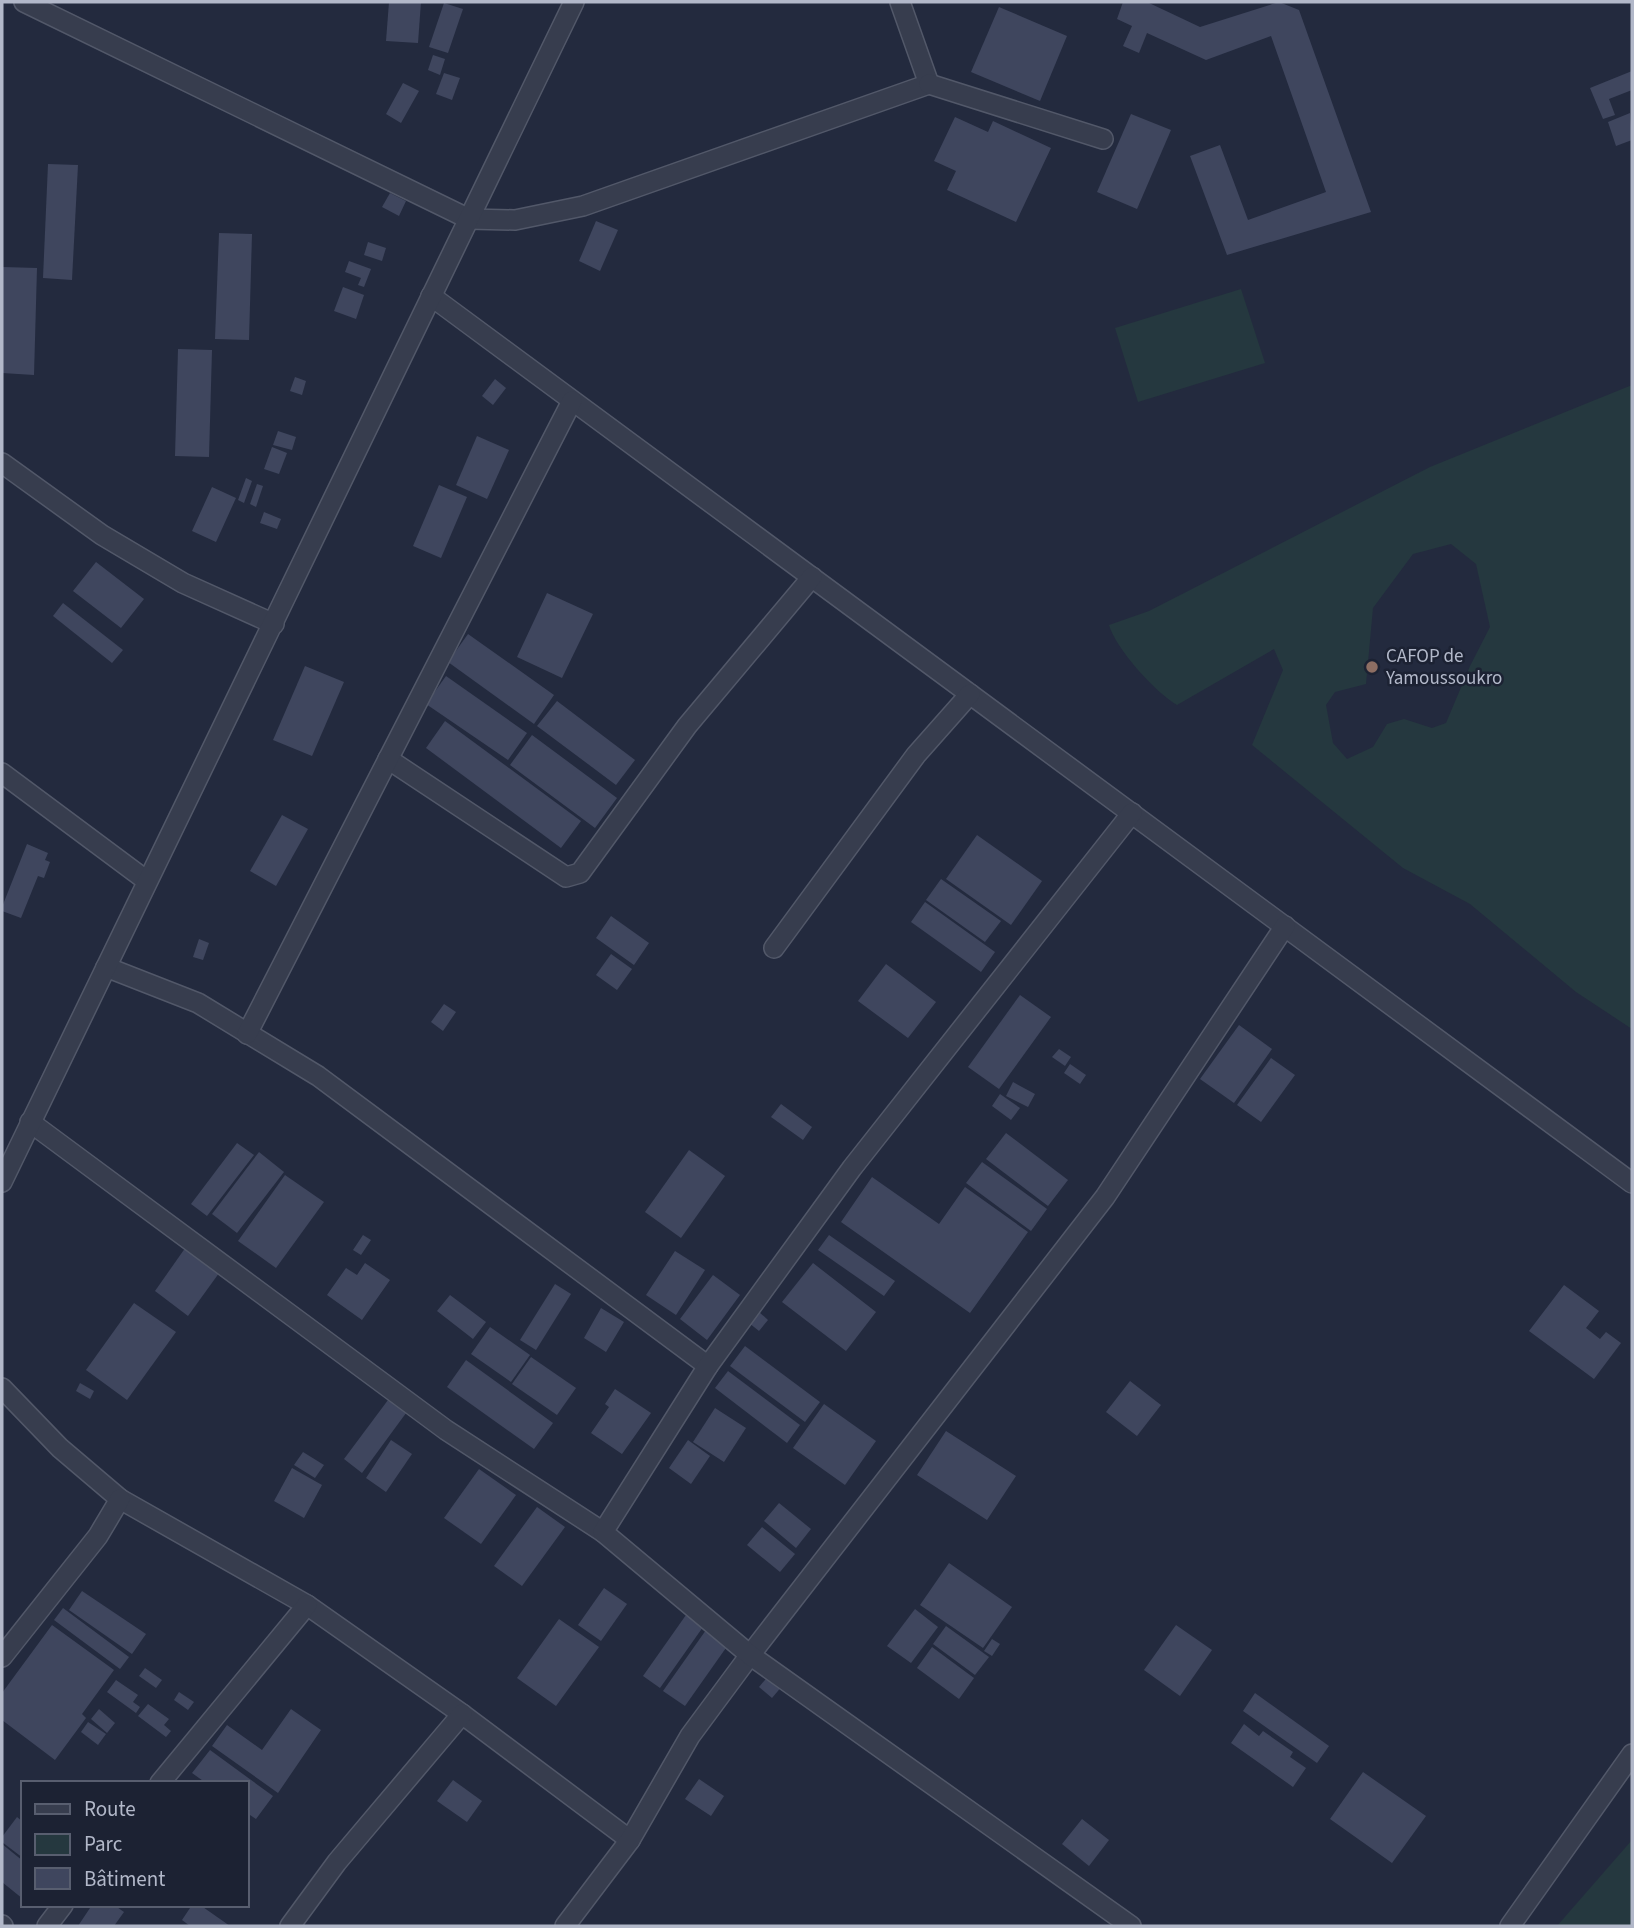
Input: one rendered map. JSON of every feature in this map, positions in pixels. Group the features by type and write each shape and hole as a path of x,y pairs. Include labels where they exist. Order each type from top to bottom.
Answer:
{"street":[{"path":"24,2 469,219 515,220 583,206 929,84 1102,139"},
{"path":"2,1182 574,2"},
{"path":"900,2 929,84"},
{"path":"431,296 1632,1183"},
{"path":"247,1034 572,401"},
{"path":"2,463 102,535 172,576 274,624"},
{"path":"388,759 566,877 580,873 687,726 813,578"},
{"path":"774,948 916,755 970,694"},
{"path":"3,775 147,881"},
{"path":"603,1532 708,1366 852,1168 1132,813"},
{"path":"565,1926 630,1840 690,1736 750,1655 1105,1197 1285,926"},
{"path":"106,967 198,1003 318,1076 708,1366"},
{"path":"30,1122 446,1430 603,1532 750,1655 1130,1926"},
{"path":"2,1388 60,1448 120,1499 307,1605 462,1714 630,1840"},
{"path":"2,1657 98,1536 120,1499"},
{"path":"162,1781 307,1605"},
{"path":"290,1926 337,1862 462,1714"},
{"path":"1510,1926 1632,1754"},
{"path":"47,1926 62,1907"}],"green space":[{"path":"1241,289 1265,363 1138,402 1115,328"},
{"path":"1632,385 1632,1029 1576,992 1470,904 1403,868 1252,745 1283,670 1274,649 1177,705 1137,669 1119,646 1109,625 1149,611 1430,467","holes":["1451,544 1476,564 1490,627 1446,723 1432,728 1404,719 1387,724 1373,747 1347,759 1333,743 1326,705 1335,692 1366,684 1373,608 1413,554"]},
{"path":"1632,1840 1632,1926 1557,1926"}],"building":[{"path":"389,2 421,2 418,43 386,41"},
{"path":"1123,2 1147,2 1200,27 1279,2 1299,10 1371,212 1227,255 1190,156 1220,145 1248,220 1326,192 1271,36 1206,60 1147,33 1139,53 1123,46 1132,26 1117,19"},
{"path":"444,3 463,9 448,53 429,47"},
{"path":"999,7 1067,36 1040,101 971,72"},
{"path":"433,55 445,59 440,75 428,70"},
{"path":"1632,71 1632,90 1609,99 1615,115 1603,119 1590,88"},
{"path":"444,73 460,78 452,100 436,94"},
{"path":"403,83 419,91 401,123 386,114"},
{"path":"1630,113 1632,140 1616,146 1608,122"},
{"path":"1131,114 1171,130 1137,209 1097,192"},
{"path":"955,117 988,132 993,121 1051,148 1016,222 947,190 956,171 934,161"},
{"path":"48,164 78,165 72,280 43,278"},
{"path":"390,193 406,201 399,216 382,207"},
{"path":"596,221 618,230 600,271 579,261"},
{"path":"219,233 252,234 249,340 215,339"},
{"path":"368,242 386,248 382,261 364,255"},
{"path":"349,261 371,269 364,287 358,285 361,278 345,272"},
{"path":"3,267 37,268 34,375 2,373"},
{"path":"343,287 364,295 356,319 334,311"},
{"path":"178,349 212,350 209,457 175,456"},
{"path":"295,377 306,381 302,395 290,391"},
{"path":"495,379 506,388 493,405 482,396"},
{"path":"278,431 296,437 292,450 273,445"},
{"path":"477,436 509,450 487,499 456,485"},
{"path":"272,447 287,453 279,474 264,469"},
{"path":"246,478 252,481 244,503 238,500"},
{"path":"257,484 263,486 256,507 250,504"},
{"path":"439,485 467,497 441,558 413,546"},
{"path":"212,487 236,498 216,542 192,531"},
{"path":"264,512 281,519 277,529 260,523"},
{"path":"96,562 144,599 121,628 73,591"},
{"path":"547,593 593,614 562,678 517,657"},
{"path":"63,603 123,650 112,663 53,616"},
{"path":"468,634 554,695 534,724 448,662"},
{"path":"305,666 344,682 312,756 273,740"},
{"path":"446,676 527,733 508,760 426,704"},
{"path":"557,701 635,760 616,785 537,726"},
{"path":"445,721 581,821 561,848 426,748"},
{"path":"532,735 617,798 595,828 510,765"},
{"path":"282,815 308,829 276,886 250,871"},
{"path":"977,835 1042,881 1011,925 946,879"},
{"path":"27,844 48,853 45,860 50,862 44,878 38,876 21,918 2,911 2,907"},
{"path":"941,879 1001,921 985,942 926,900"},
{"path":"925,902 995,952 981,972 911,922"},
{"path":"611,916 649,943 634,965 596,938"},
{"path":"199,939 209,943 203,960 193,957"},
{"path":"611,954 632,969 617,990 596,975"},
{"path":"886,964 936,1002 908,1038 858,1001"},
{"path":"1020,995 1051,1017 999,1089 968,1067"},
{"path":"444,1004 456,1012 443,1031 431,1022"},
{"path":"1239,1025 1272,1049 1234,1103 1200,1079"},
{"path":"1059,1049 1071,1057 1065,1066 1052,1057"},
{"path":"1271,1058 1295,1075 1261,1122 1237,1105"},
{"path":"1070,1064 1086,1075 1080,1084 1064,1073"},
{"path":"1013,1082 1035,1094 1028,1107 1006,1096"},
{"path":"1000,1094 1020,1108 1011,1120 992,1106"},
{"path":"781,1104 812,1127 803,1140 771,1117"},
{"path":"1006,1133 1068,1180 1048,1206 986,1159"},
{"path":"237,1143 254,1155 207,1216 191,1204"},
{"path":"689,1150 725,1176 681,1238 645,1212"},
{"path":"259,1152 284,1172 237,1233 212,1214"},
{"path":"982,1162 1047,1209 1031,1231 966,1183"},
{"path":"285,1175 324,1202 276,1268 238,1241"},
{"path":"872,1177 939,1224 965,1187 1028,1232 970,1313 841,1222"},
{"path":"363,1235 371,1240 361,1255 353,1250"},
{"path":"829,1235 895,1281 884,1296 818,1250"},
{"path":"188,1244 222,1269 188,1316 155,1291"},
{"path":"675,1251 705,1270 676,1315 646,1295"},
{"path":"365,1263 390,1280 362,1320 327,1295 346,1268 357,1275"},
{"path":"813,1263 876,1312 846,1351 782,1302"},
{"path":"713,1275 740,1295 707,1340 680,1319"},
{"path":"555,1284 571,1294 536,1350 520,1340"},
{"path":"1564,1285 1599,1311 1586,1328 1600,1339 1606,1332 1621,1343 1594,1379 1529,1331"},
{"path":"450,1295 486,1322 473,1339 437,1311"},
{"path":"134,1303 176,1332 127,1400 86,1370"},
{"path":"601,1308 624,1322 606,1352 584,1338"},
{"path":"758,1311 768,1320 759,1331 749,1323"},
{"path":"490,1327 530,1355 511,1382 471,1354"},
{"path":"745,1346 820,1402 805,1422 730,1366"},
{"path":"531,1357 576,1388 557,1415 512,1384"},
{"path":"466,1360 553,1423 534,1449 447,1387"},
{"path":"728,1371 800,1425 787,1443 715,1388"},
{"path":"1130,1381 1161,1405 1137,1436 1106,1412"},
{"path":"80,1383 94,1391 90,1399 76,1391"},
{"path":"615,1389 651,1413 622,1454 591,1433 609,1407 605,1404"},
{"path":"391,1396 409,1409 362,1473 344,1459"},
{"path":"824,1404 876,1441 845,1485 793,1448"},
{"path":"715,1408 746,1428 724,1462 693,1442"},
{"path":"946,1431 1016,1476 987,1520 917,1475"},
{"path":"391,1440 412,1454 386,1492 366,1478"},
{"path":"688,1440 710,1456 691,1484 669,1468"},
{"path":"303,1452 324,1465 315,1478 294,1465"},
{"path":"292,1468 322,1485 304,1518 274,1501"},
{"path":"479,1469 516,1495 481,1544 444,1518"},
{"path":"779,1503 811,1529 796,1548 764,1521"},
{"path":"537,1507 565,1527 522,1586 494,1566"},
{"path":"762,1527 795,1554 780,1572 747,1545"},
{"path":"949,1563 1012,1607 983,1648 920,1605"},
{"path":"604,1588 627,1604 601,1641 578,1625"},
{"path":"82,1591 146,1634 132,1654 69,1610"},
{"path":"63,1608 129,1657 120,1669 54,1620"},
{"path":"915,1609 938,1627 911,1663 887,1646"},
{"path":"686,1615 703,1627 660,1688 643,1676"},
{"path":"559,1619 599,1647 556,1706 517,1678"},
{"path":"52,1625 114,1670 82,1714 86,1718 55,1760 2,1720 2,1693"},
{"path":"1176,1625 1212,1650 1180,1696 1144,1670"},
{"path":"946,1626 989,1657 975,1675 933,1644"},
{"path":"706,1630 728,1645 685,1706 663,1691"},
{"path":"992,1639 1000,1644 992,1656 984,1651"},
{"path":"932,1647 974,1678 959,1699 917,1668"},
{"path":"145,1668 162,1680 156,1688 139,1676"},
{"path":"770,1674 783,1685 772,1698 759,1687"},
{"path":"116,1680 138,1695 133,1702 140,1707 136,1713 107,1692"},
{"path":"179,1692 194,1702 188,1710 174,1700"},
{"path":"1255,1693 1329,1746 1317,1763 1243,1711"},
{"path":"148,1704 169,1719 164,1725 171,1731 166,1737 138,1716"},
{"path":"99,1709 115,1723 107,1733 91,1719"},
{"path":"291,1709 321,1730 278,1793 212,1746 227,1725 262,1750"},
{"path":"88,1722 106,1734 98,1745 81,1732"},
{"path":"1244,1724 1259,1736 1263,1731 1293,1752 1290,1757 1306,1768 1293,1787 1231,1743"},
{"path":"210,1750 273,1796 256,1819 248,1814 248,1781 203,1781 192,1773"},
{"path":"1363,1772 1426,1816 1392,1863 1330,1819"},
{"path":"699,1779 724,1796 711,1816 685,1799"},
{"path":"453,1780 482,1801 467,1822 437,1801"},
{"path":"17,1817 21,1820 21,1856 2,1842 2,1837"},
{"path":"1082,1819 1109,1840 1089,1866 1062,1844"},
{"path":"2,1844 21,1859 21,1897 2,1882"},
{"path":"91,1907 117,1907 124,1912 114,1926 78,1926"},
{"path":"191,1907 203,1907 230,1926 190,1926 182,1920"}],"place":[{"name":"CAFOP de Yamoussoukro","path":"1372,667"}]}
